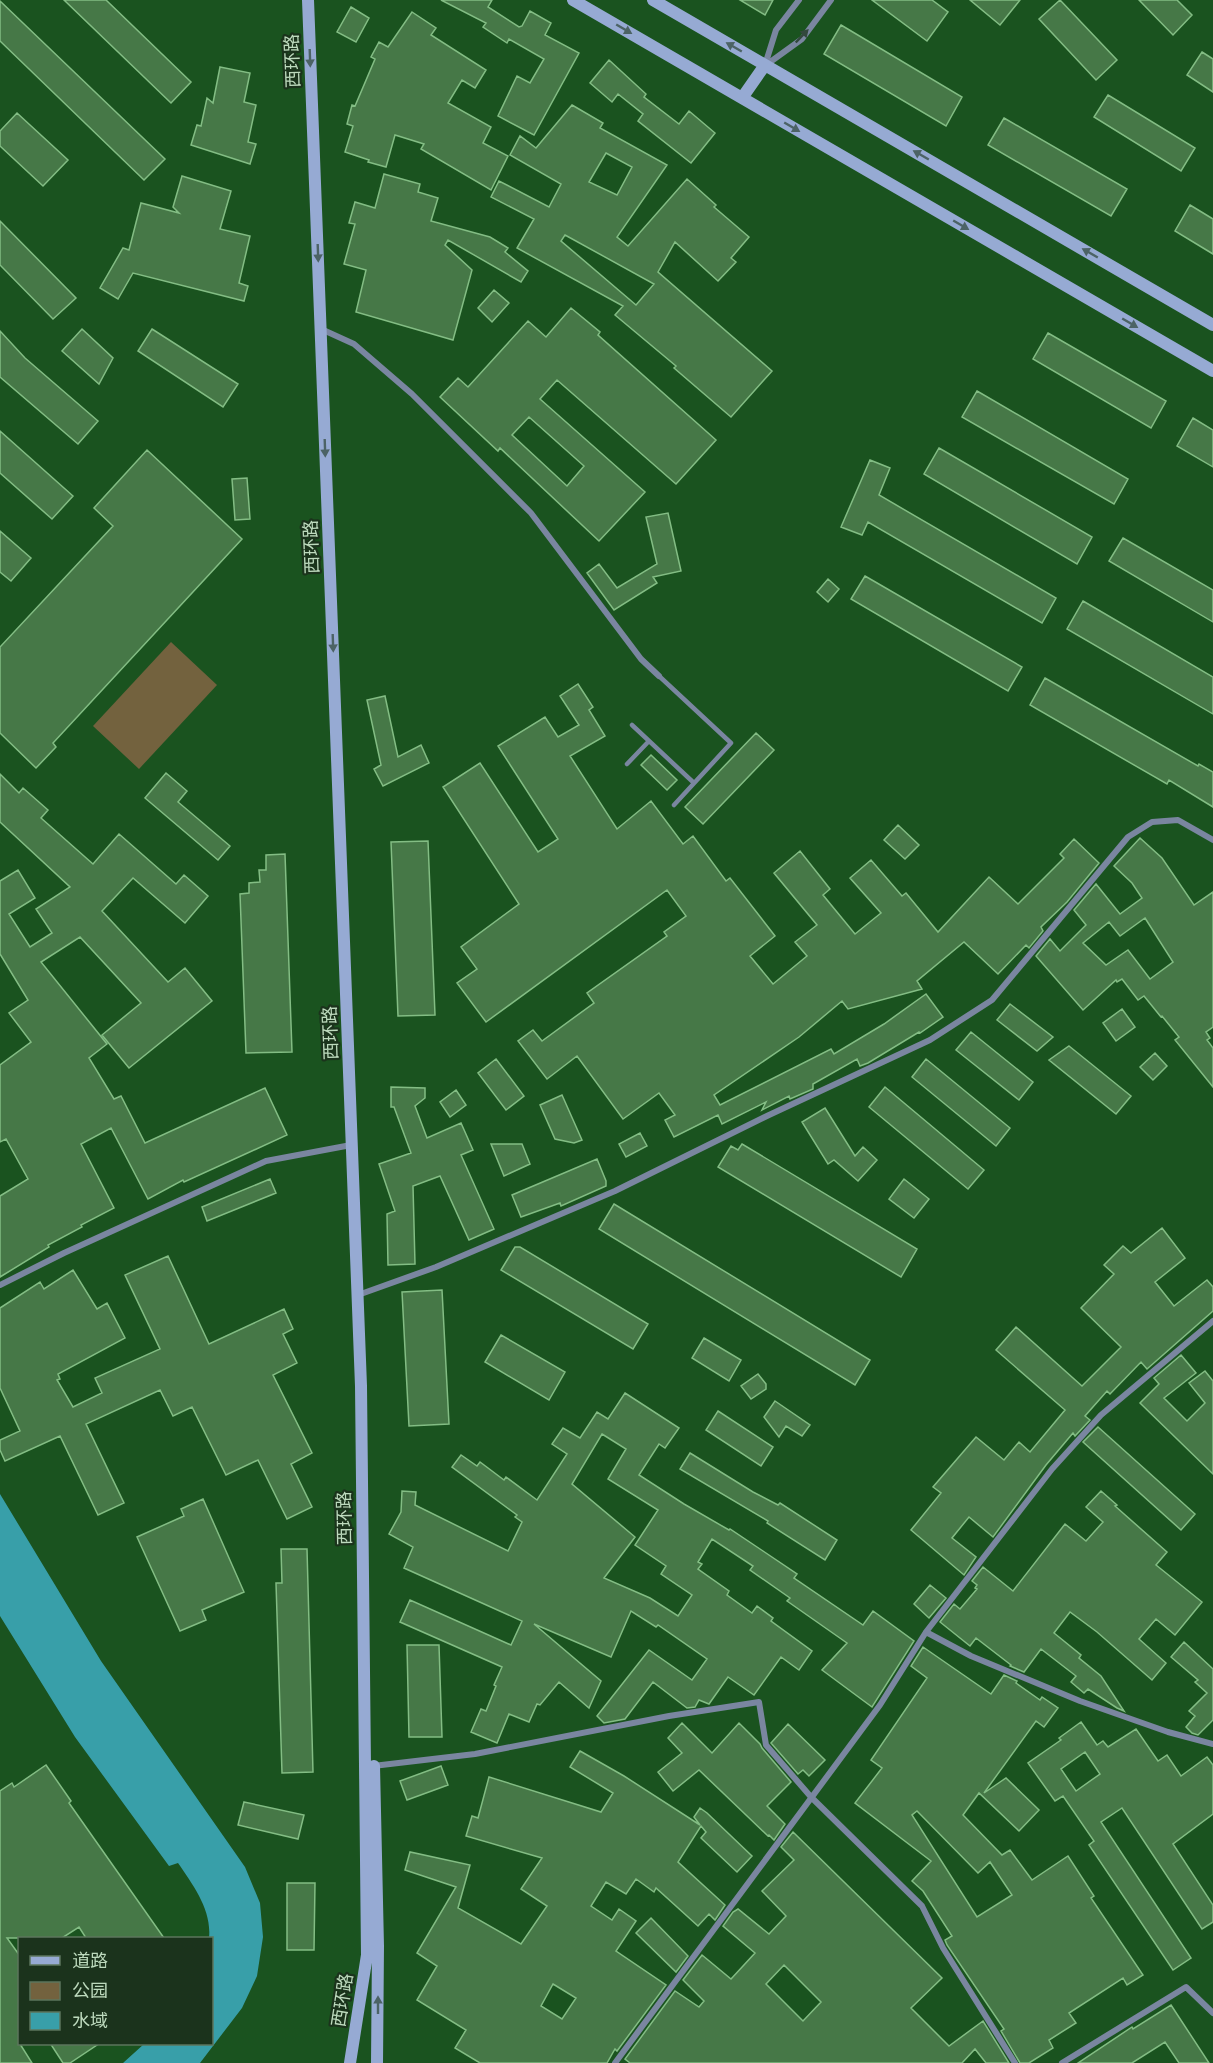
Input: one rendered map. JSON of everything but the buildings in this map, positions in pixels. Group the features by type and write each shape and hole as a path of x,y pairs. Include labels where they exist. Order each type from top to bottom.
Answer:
{"street":[{"name":"西环路","path":"308,0 358,1295 369,1767 378,1946 377,2063"},
{"path":"573,0 1213,372"},
{"path":"653,0 1213,325"},
{"path":"742,98 765,65 776,30 799,0"},
{"path":"765,65 802,39 831,0"},
{"path":"320,328 354,344 412,394 531,513 641,660 659,676"},
{"path":"358,1295 436,1267 615,1191 769,1115 930,1040 992,1000 1128,837 1152,822 1178,820 1213,840"},
{"path":"0,1285 64,1253 266,1161 352,1144"},
{"path":"615,2063 880,1705 926,1632 1052,1469 1101,1415 1213,1322"},
{"path":"926,1632 971,1656 1080,1701 1168,1732 1213,1744"},
{"path":"369,1767 475,1754 669,1716 759,1702 766,1745 811,1797 922,1906 943,1948 1015,2063"},
{"name":"西环路","path":"350,2063 367,1955 369,1767"},
{"path":"1062,2063 1186,1987 1213,2013"}],"lane":[{"path":"659,676 730,743 674,805"},
{"path":"632,725 694,783"},
{"path":"627,764 649,741"}],"green space":[{"path":"171,642 217,685 139,769 93,726"}],"water":[{"path":"0,1494 101,1661 245,1867 260,1903 263,1937 257,1976 242,2008 200,2063 123,2063 143,2045 213,2045 213,1937 209,1937 208,1918 200,1898 178,1863 169,1866 75,1737 0,1616"}]}
